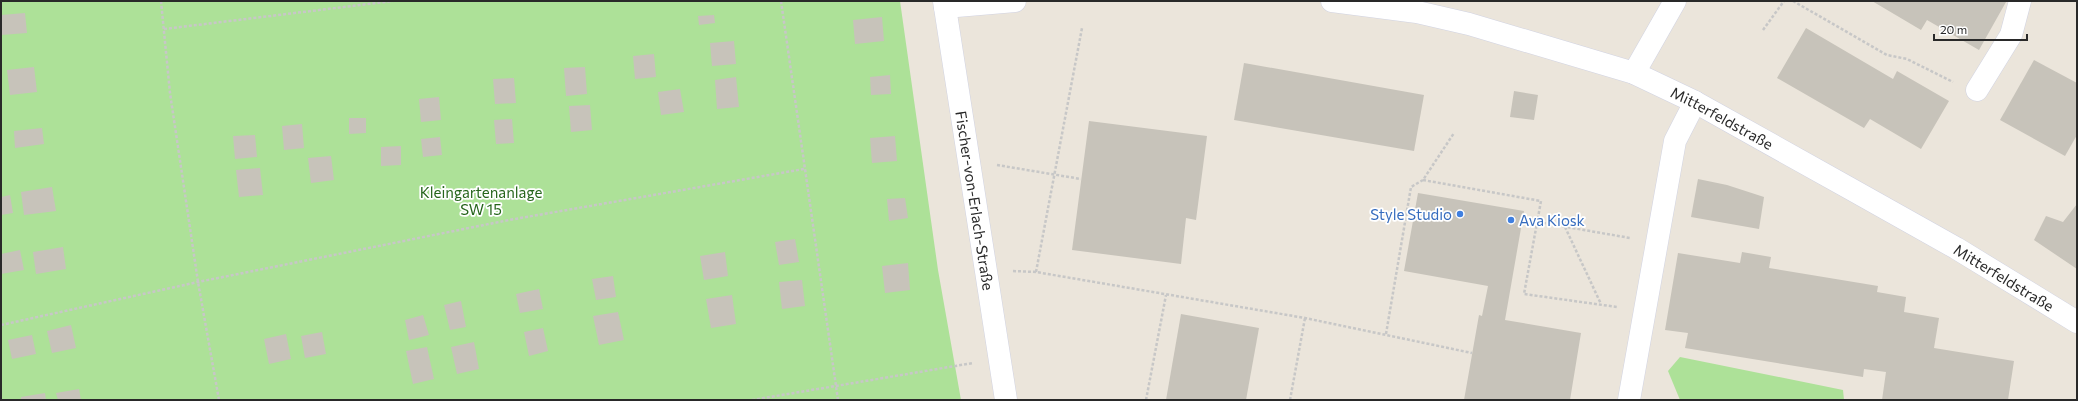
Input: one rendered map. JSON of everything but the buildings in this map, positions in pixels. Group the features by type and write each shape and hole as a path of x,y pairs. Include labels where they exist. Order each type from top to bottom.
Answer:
{"street":[{"path":"944,4 1015,1"},
{"name":"Mitterfeldstraße","path":"1332,1 1417,12 1443,9 1484,28 1634,73 1695,102 1956,248 2077,322"},
{"path":"1634,73 1675,1"},
{"path":"1977,90 2011,35 2020,1"},
{"name":"Fischer-von-Erlach-Straße","path":"944,4 998,359 1006,400"},
{"path":"1629,400 1675,141 1695,102"}],"path":[{"path":"162,1 170,93 198,282 219,400"},
{"path":"164,29 393,1"},
{"path":"781,1 838,400"},
{"path":"1763,30 1784,1"},
{"path":"1793,1 1887,55 1907,59 1961,86 1977,90"},
{"path":"1036,272 1082,28"},
{"path":"1386,334 1411,187 1423,180 1454,133"},
{"path":"996,165 1081,179"},
{"path":"1,325 198,282 509,220 804,169"},
{"path":"1423,180 1541,201 1524,294 1601,304 1644,313"},
{"path":"1538,222 1656,243"},
{"path":"1565,227 1601,304"},
{"path":"985,273 1036,272 1305,318 1472,353"},
{"path":"1146,400 1166,295"},
{"path":"1290,400 1305,318"},
{"path":"752,400 998,359"}],"green space":[{"name":"Kleingartenanlage SW 15","path":"1,1 900,1 938,270 961,400 1,400"},
{"path":"1680,357 1843,390 1844,400 1680,400 1668,371"}],"place":[{"name":"Style Studio","path":"1460,214"},
{"name":"Ava Kiosk","path":"1511,220"}]}
